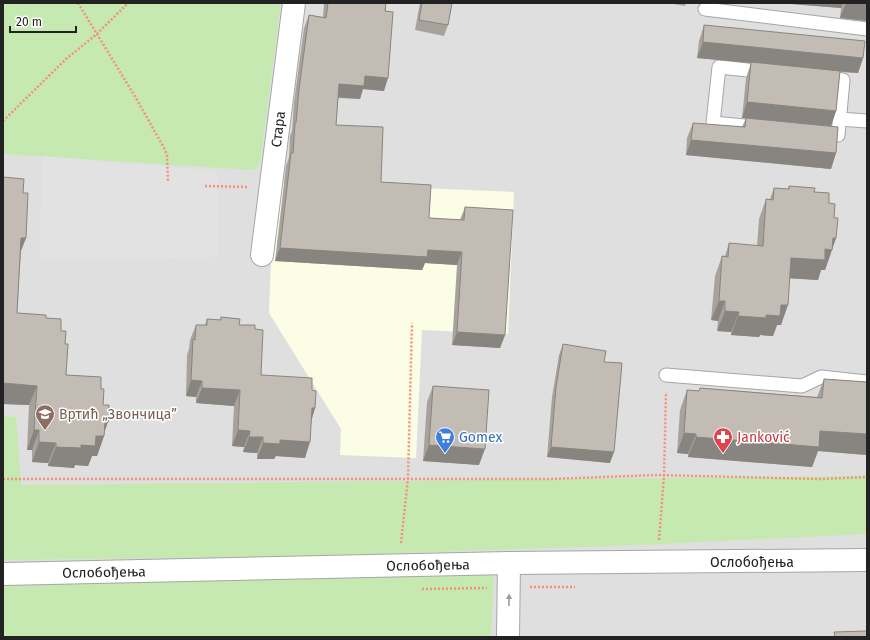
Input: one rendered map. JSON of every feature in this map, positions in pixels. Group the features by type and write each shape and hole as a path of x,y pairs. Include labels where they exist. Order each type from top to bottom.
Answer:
{"street":[{"name":"Стара","path":"262,255 294,3"},
{"name":"Ослобођења","path":"3,574 509,563 862,561"},
{"path":"508,637 509,563"}],"lane":[{"path":"705,9 867,29"},
{"path":"719,67 843,80 840,118 838,135 713,123 719,67"},
{"path":"840,118 867,121"},
{"path":"666,375 802,386 821,377 867,382"}],"path":[{"path":"78,3 98,33 164,148 167,155 168,182"},
{"path":"3,121 66,59 98,33 128,3"},
{"path":"206,186 270,187"},
{"path":"398,566 408,478 412,323"},
{"path":"658,562 664,476 666,375"},
{"path":"3,479 550,479 664,476 820,479 867,477"},
{"path":"415,589 581,586"}],"shaded area":[{"path":"3,3 867,3 867,637 3,637"},
{"path":"43,156 217,171 217,257 39,261"},
{"path":"274,182 514,192 508,334 422,330 416,458 340,455 341,429 269,313"}],"green space":[{"path":"3,3 281,3 260,164 255,169 250,170 3,154"},
{"path":"3,416 16,417 21,485 867,476 867,534 642,545 280,557 3,560"},
{"path":"494,573 491,637 3,637 3,585"}],"building":[{"path":"328,3 386,3 385,11 393,12 388,78 365,76 364,86 339,84 336,125 383,127 381,182 431,185 429,218 464,220 465,207 513,210 505,335 457,332 462,252 428,250 427,257 280,248 309,15 326,18"},
{"path":"422,3 452,3 448,25 419,20"},
{"path":"704,25 865,41 863,58 703,42"},
{"path":"751,62 840,71 836,111 747,102"},
{"path":"746,118 838,127 836,153 691,140 693,123 745,127"},
{"path":"3,177 24,179 23,193 28,193 26,238 21,238 17,313 46,315 46,318 61,319 61,331 66,331 65,344 68,344 66,375 101,377 101,389 104,389 103,405 109,405 108,422 105,422 104,436 96,436 95,446 81,445 81,448 56,447 56,443 39,442 39,430 34,430 37,386 3,383"},
{"path":"789,186 815,188 814,192 829,193 829,203 835,204 834,218 838,218 836,238 833,238 832,250 825,249 825,260 791,258 788,305 781,305 780,316 766,315 766,318 738,316 739,312 725,311 725,301 719,301 722,256 728,257 729,243 763,246 766,199 773,200 774,188 789,189"},
{"path":"221,317 240,319 239,325 255,325 255,329 263,330 261,375 312,378 312,390 316,391 315,408 312,408 310,442 280,440 280,444 263,443 263,437 249,437 250,431 238,430 240,390 202,388 202,381 191,380 193,339 195,340 196,325 207,325 207,319 221,320"},
{"path":"563,344 606,351 604,362 622,363 614,452 551,447 556,387"},
{"path":"824,379 867,382 867,434 820,431 819,447 696,437 696,434 684,433 687,390 699,391 700,388 822,398"},
{"path":"433,386 489,390 485,449 429,445"},
{"path":"867,631 867,637 835,637 834,632"}],"place":[{"name":"Вртић „Звончица”","path":"45,431"},
{"name":"Gomex","path":"445,454"},
{"name":"Janković","path":"723,454"}]}
